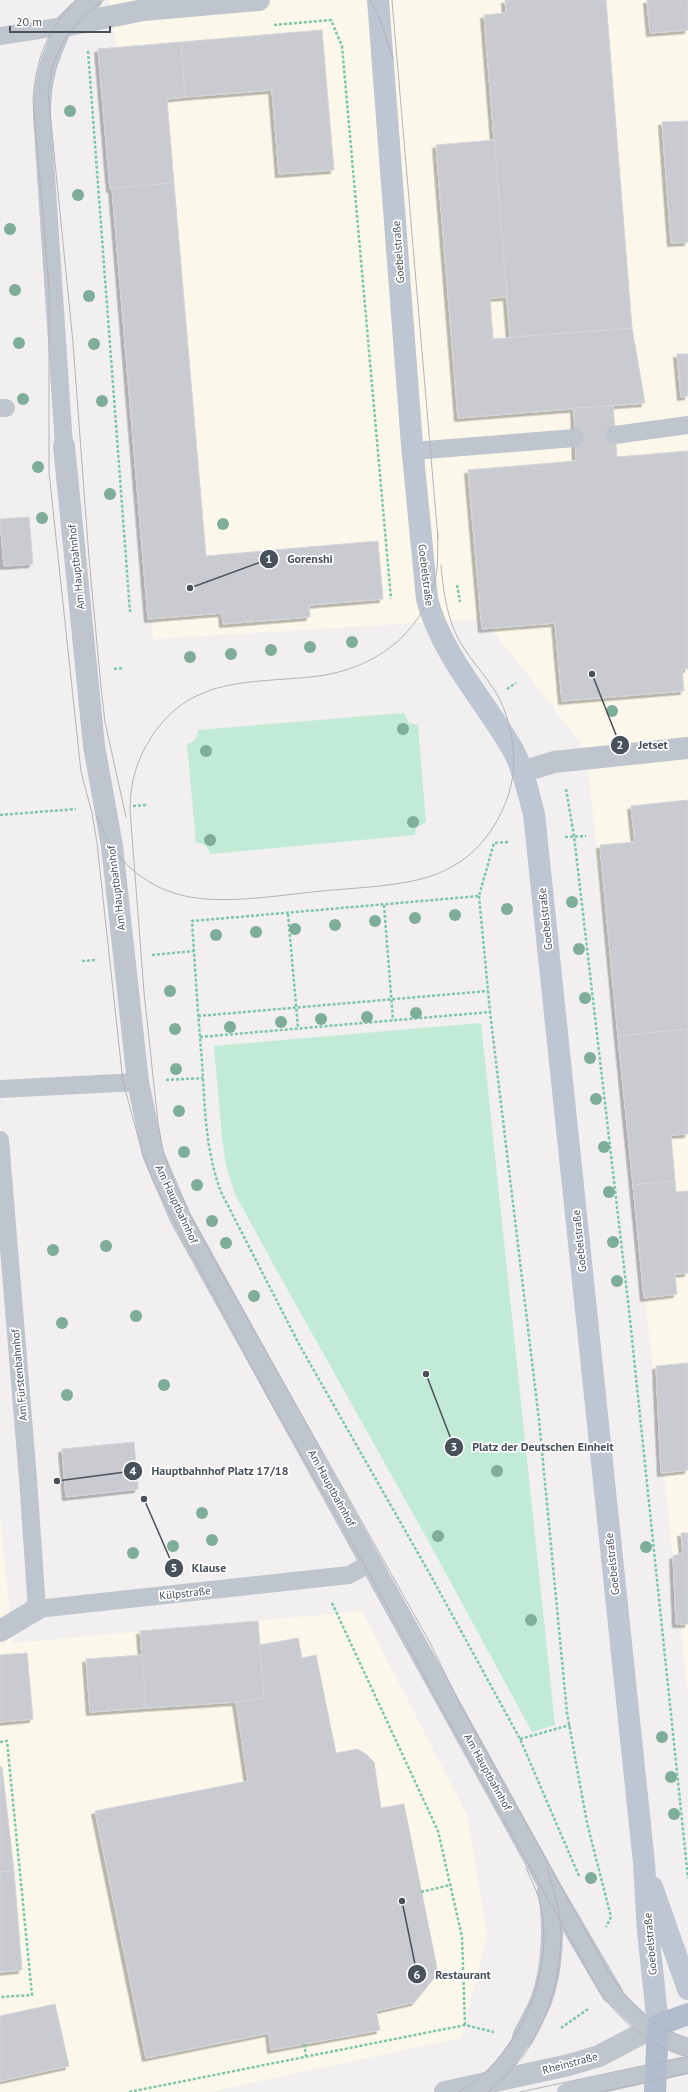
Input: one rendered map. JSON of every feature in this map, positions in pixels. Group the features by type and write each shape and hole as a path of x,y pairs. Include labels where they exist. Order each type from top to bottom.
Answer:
{"main road":[{"name":"Goebelstraße","path":"375,5 413,451 428,599 432,618 452,656 513,751 522,772 534,814 644,1863 655,2030"},
{"name":"Goebelstraße","path":"644,1863 688,1989"},
{"name":"Rheinstraße","path":"655,2030 688,2014"},
{"path":"652,2080 655,2030"}],"street":[{"path":"64,26 90,0"},
{"path":"64,26 143,10 258,0"},
{"name":"Am Hauptbahnhof","path":"64,446 94,746 113,854 138,1082 154,1154 180,1217 374,1564 546,1879 612,1993"},
{"path":"522,772 554,762 688,748"},
{"name":"Külpstraße","path":"0,1631 37,1609"},
{"name":"Am Hauptbahnhof","path":"524,2037 541,2000 550,1958 551,1902 546,1879"},
{"name":"Rheinstraße","path":"445,2092 481,2088 569,2065 599,2056 655,2030"}],"lane":[{"path":"0,36 64,26"},
{"path":"64,26 49,58 42,90 42,115 64,446"},
{"path":"615,435 688,426"},
{"path":"413,451 575,438"},
{"path":"0,1089 138,1082"},
{"name":"Am Fürstenbahnhof","path":"0,1140 28,1472 37,1609"},
{"name":"Külpstraße","path":"37,1609 349,1575 365,1566 374,1564"},
{"name":"Am Hauptbahnhof","path":"612,1993 630,2013 655,2030 688,2048"},
{"name":"Am Hauptbahnhof","path":"481,2088 512,2057 524,2037"},
{"path":"566,2092 652,2080 688,2065"}],"path":[{"path":"268,26 332,20 342,46 391,599"},
{"path":"88,43 130,612"},
{"path":"0,815 146,805"},
{"path":"574,836 630,1318 688,1878"},
{"path":"513,842 494,843 478,896 490,1012 539,1420 570,1725 587,1823 611,1917 603,1932"},
{"path":"478,896 288,914 192,921 207,1144 212,1167 221,1192 300,1346 431,1576 520,1739 582,1882"},
{"path":"384,905 393,1020"},
{"path":"288,914 298,1028"},
{"path":"198,1016 488,991"},
{"path":"200,1037 490,1012"},
{"path":"138,1082 203,1078"},
{"path":"128,2092 465,2025 462,1937 438,1831 332,1603 318,1578"},
{"path":"520,1739 570,1725"},
{"path":"0,1742 7,1741 32,1995 0,1997"},
{"path":"421,1892 450,1884"},
{"path":"304,2044 306,2056"}],"shaded area":[{"path":"109,0 688,0 688,1697 586,750 484,619 153,639 116,47"},
{"path":"0,1515 13,1643 362,1611 468,1817 487,1936 461,2038 209,2092 0,2092"}],"green space":[{"path":"404,713 409,723 418,725 426,822 416,828 415,835 210,854 205,846 196,843 187,744 195,739 198,730"},
{"path":"481,1023 555,1725 532,1732 425,1535 235,1194 226,1165 222,1138 214,1046"}],"building":[{"path":"505,0 606,0 632,328 510,337 484,15 506,13"},
{"path":"647,0 688,0 688,30 650,33"},
{"path":"322,30 334,170 279,174 272,90 185,97 181,42"},
{"path":"181,42 185,97 167,99 174,183 110,189 98,49"},
{"path":"688,121 688,242 671,243 662,122"},
{"path":"494,140 507,297 490,298 493,339 632,328 645,403 458,418 436,145"},
{"path":"174,183 206,556 378,541 383,599 309,605 310,617 223,624 222,613 148,619 112,188"},
{"path":"677,354 688,354 688,396 681,397"},
{"path":"613,406 617,457 688,451 688,669 682,669 684,691 562,701 555,623 482,629 468,470 576,461 574,408"},
{"path":"29,517 33,564 4,566 0,519"},
{"path":"688,800 688,1029 618,1036 600,845 635,842 631,806"},
{"path":"688,1029 688,1134 671,1135 675,1181 633,1185 618,1036"},
{"path":"675,1181 676,1192 688,1191 688,1273 675,1274 677,1294 644,1298 633,1185"},
{"path":"688,1363 688,1470 661,1473 656,1366"},
{"path":"134,1442 138,1489 66,1497 62,1449"},
{"path":"681,1533 688,1533 688,1624 676,1624 673,1556 683,1553"},
{"path":"258,1621 264,1698 236,1702 146,1708 140,1631"},
{"path":"298,1638 302,1658 316,1655 336,1753 357,1749 366,1754 374,1762 381,1808 404,1804 438,1973 415,2002 376,2011 380,2030 271,2050 269,2033 146,2058 95,1811 248,1781 236,1702 264,1698 260,1645"},
{"path":"27,1653 33,1719 0,1722 0,1655"},
{"path":"142,1655 146,1708 90,1712 86,1659"},
{"path":"0,1767 2,1767 14,1871 0,1872"},
{"path":"14,1871 22,1970 0,1972 0,1872"},
{"path":"55,2004 69,2066 0,2081 0,2016"}],"tram line":[{"path":"76,0 57,23 45,45 37,70 33,99 49,289 49,472 81,772 92,813 97,843 123,1082 143,1155 154,1183 266,1393 365,1566 443,1711 596,1985 614,2009 635,2030 660,2046 688,2057"},
{"path":"104,0 81,19 68,35 54,62 48,92 73,343 89,558 101,687 105,722 126,817"},
{"path":"370,0 379,16 393,58"},
{"path":"392,0 438,539"},
{"path":"438,534 436,574 428,600 418,618 406,633 392,646 376,657 358,666 339,672 319,676 249,682 206,692 186,702 168,716 152,736 142,753 133,780 130,810 144,992 158,1123 163,1151 174,1183 206,1245 429,1641 462,1708 608,1971 632,2003 652,2021 675,2034 688,2038"},
{"path":"97,815 102,828 117,853 136,873 160,888 191,897 228,900 247,899 393,884 417,880 437,874 451,868 465,858 483,841 498,820 508,797 514,764 511,732 505,711 496,693 456,634 446,600 441,565"},
{"path":"459,2092 481,2076 500,2057 516,2033 529,2008 538,1981 543,1953 544,1925 539,1899 526,1868"},
{"path":"488,2092 522,2057 532,2042 541,2026 553,1991 560,1955 561,1937 560,1919 547,1868"},
{"path":"520,2092 684,2057"},
{"path":"601,2092 688,2073"}],"place":[{"name":"Gorenshi","path":"190,588"},
{"name":"Jetset","path":"592,674"},
{"name":"Platz der Deutschen Einheit","path":"426,1374"},
{"name":"Hauptbahnhof Platz 17/18","path":"57,1481"},
{"name":"Klause","path":"144,1499"},
{"name":"Restaurant","path":"402,1901"}]}
